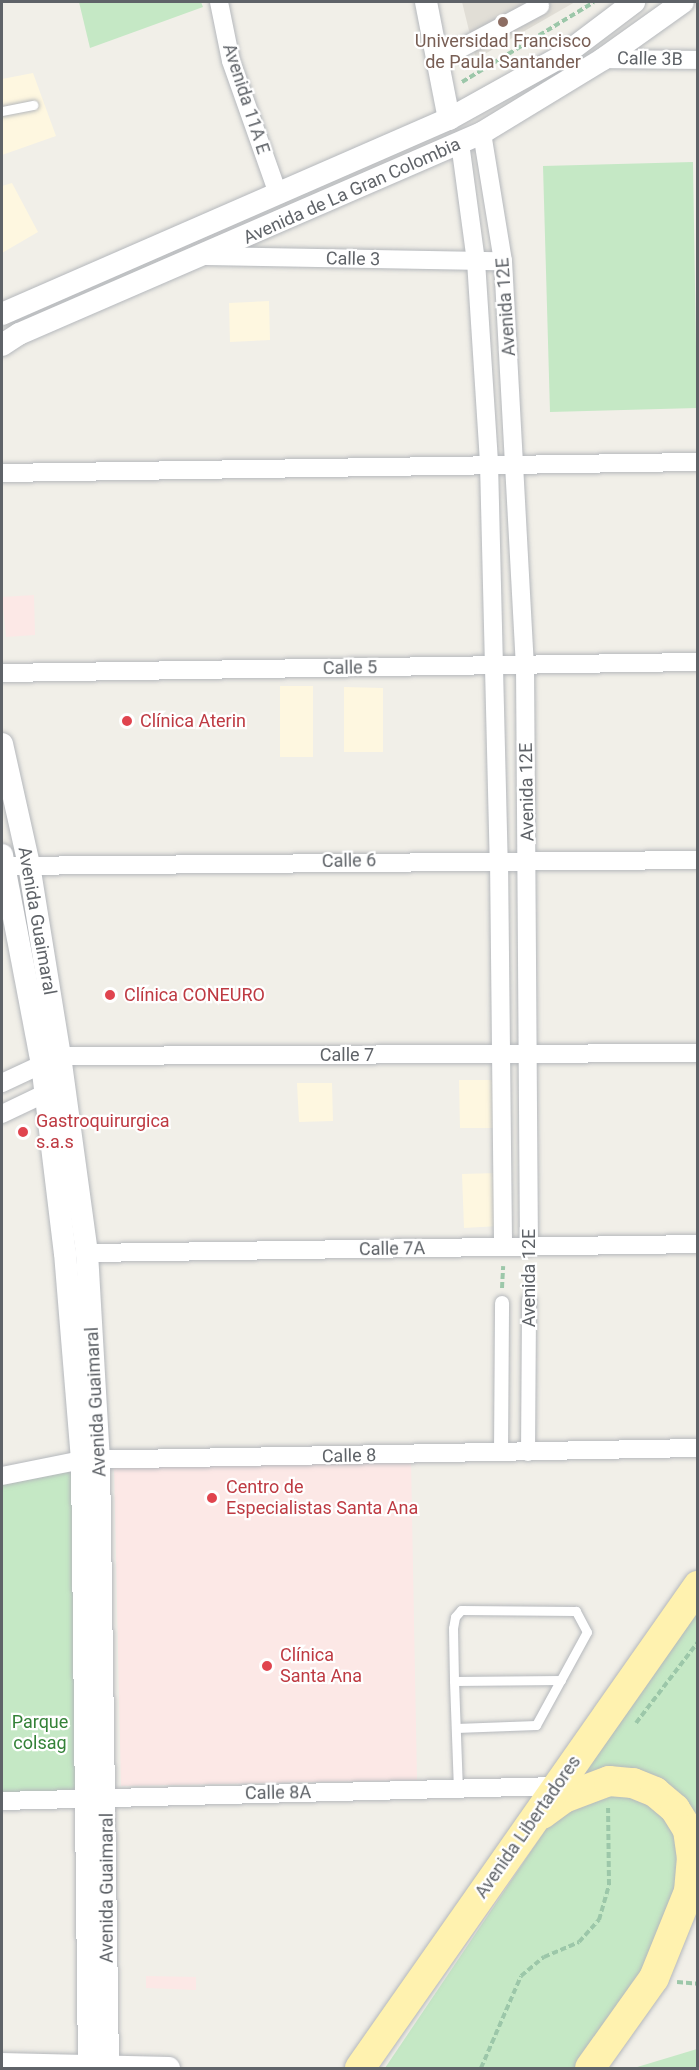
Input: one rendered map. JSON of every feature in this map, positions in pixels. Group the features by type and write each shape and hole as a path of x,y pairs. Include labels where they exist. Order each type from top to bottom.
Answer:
{"main road":[{"name":"Avenida Libertadores","path":"360,2068 555,1786 698,1586"},
{"path":"529,1824 564,1798 609,1781 633,1783 656,1792 675,1809 688,1830 693,1882 654,1978 590,2068"}],"street":[{"name":"Avenida 11A E","path":"219,2 231,61 278,194"},
{"path":"426,2 449,119"},
{"name":"Avenida de La Gran Colombia","path":"2,314 449,119 564,55 634,2"},
{"name":"Avenida de La Gran Colombia","path":"2,345 19,334 482,133 603,59 683,2"},
{"path":"437,61 540,6"},
{"name":"Calle 3B","path":"603,59 698,60"},
{"name":"Avenida 12E","path":"482,133 503,261 516,464 525,665 529,859 529,1246"},
{"name":"Avenida 12E","path":"460,144 476,261 489,464 499,859 499,1054 503,1247"},
{"name":"Calle 3","path":"202,256 503,261"},
{"path":"2,473 698,462"},
{"name":"Calle 5","path":"2,673 698,662"},
{"name":"Avenida Guaimaral","path":"2,744 29,865 51,1060 46,1092 91,1460"},
{"name":"Calle 6","path":"2,862 29,865 499,859 698,860"},
{"name":"Avenida Guaimaral","path":"2,862 51,1060 87,1253 97,1797 99,2067"},
{"name":"Calle 7","path":"2,1083 51,1060 698,1053"},
{"path":"2,1114 46,1092"},
{"name":"Calle 7A","path":"87,1253 698,1244"},
{"name":"Avenida 12E","path":"528,1454 529,1300"},
{"name":"Avenida 12E","path":"501,1454 502,1303"},
{"name":"Calle 8","path":"2,1476 91,1460 528,1454 698,1448"},
{"name":"Calle 8A","path":"2,1801 555,1786"},
{"path":"2,2064 169,2068"}],"lane":[{"path":"2,111 33,105"},
{"path":"456,1728 536,1725 587,1632 576,1611 462,1610 453,1628 454,1681 458,1788"},
{"path":"454,1681 561,1680"}],"path":[{"path":"444,93 595,2"},
{"name":"Avenida 12E","path":"529,1246 529,1300"},
{"name":"Avenida 12E","path":"502,1303 503,1247"},
{"path":"631,1731 698,1642"},
{"path":"481,2068 521,1976 544,1958 579,1941 599,1920 609,1885 609,1781"}],"shaded area":[{"name":"Universidad Francisco de Paula Santander","path":"462,2 575,2 476,59"},
{"path":"33,73 56,136 2,155 2,79"},
{"path":"12,183 38,232 2,253 2,186"},
{"path":"269,301 270,340 230,342 229,303"},
{"path":"34,595 35,635 6,637 2,597"},
{"path":"280,686 313,686 313,757 280,757"},
{"path":"344,687 383,688 383,752 344,752"},
{"path":"459,1080 495,1080 497,1128 460,1128"},
{"path":"297,1083 332,1083 333,1121 299,1122"},
{"path":"497,1173 499,1226 464,1228 462,1174"},
{"name":"Clínica Santa Ana","path":"411,1461 417,1780 121,1786 114,1467"},
{"path":"146,1976 196,1977 196,1990 146,1988"}],"green space":[{"path":"79,2 201,2 203,7 90,48"},
{"path":"693,162 697,408 550,412 543,166"},
{"name":"Parque colsag","path":"73,1471 80,1793 2,1796 2,1485"},
{"path":"697,1603 697,1846 682,1807 571,1783"},
{"path":"620,1790 668,1811 684,1878 656,1952 578,2068 385,2068 548,1826 590,1791"},
{"path":"697,2049 697,2068 634,2068"}],"place":[{"name":"Universidad Francisco de Paula Santander","path":"503,22"},
{"name":"Clínica Aterin","path":"127,721"},
{"name":"Clínica CONEURO","path":"110,995"},
{"name":"Gastroquirurgica s.a.s","path":"23,1132"},
{"name":"Centro de Especialistas Santa Ana","path":"212,1498"},
{"name":"Clínica Santa Ana","path":"267,1666"}]}
